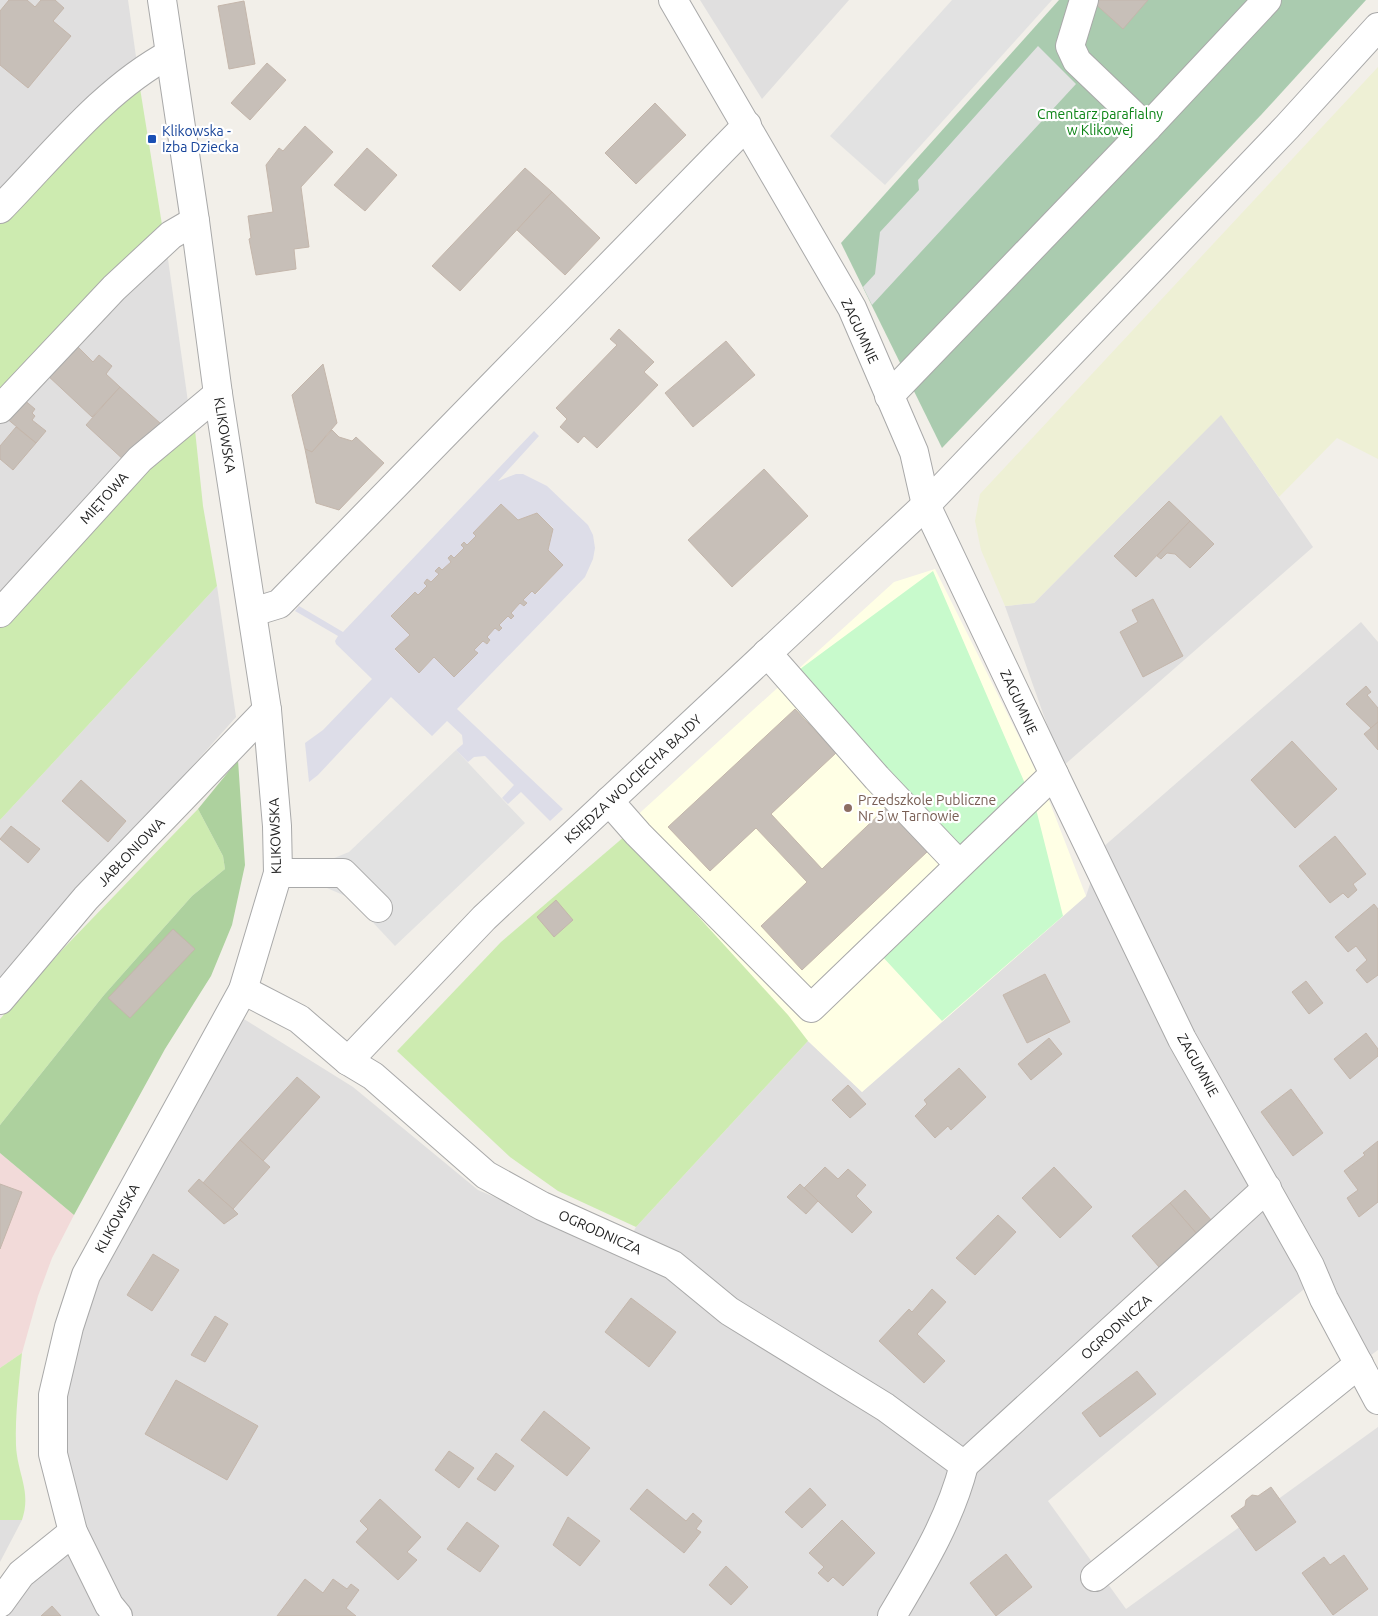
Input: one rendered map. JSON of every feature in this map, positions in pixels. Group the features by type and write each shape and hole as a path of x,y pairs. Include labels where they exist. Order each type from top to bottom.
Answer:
{"street":[{"name":"KLIKOWSKA","path":"118,1616 109,1605 73,1532 53,1454 53,1395 69,1327 86,1274 243,990 278,873 278,826 270,766 267,710 218,394 195,221 162,0"},
{"name":"ZAGUMNIE","path":"673,0 852,308 914,452 926,505 1054,774 1182,1039 1310,1266 1324,1299 1378,1400"},
{"path":"1084,0 1070,46 1077,61 1146,128"},
{"path":"889,396 1267,0"},
{"name":"KSIĘDZA WOJCIECHA BAJDY","path":"348,1061 484,918 926,505 1287,126 1378,27"},
{"path":"0,209 119,86 146,66 170,54"},
{"path":"253,612 279,604 747,125"},
{"path":"0,409 114,288 171,235 195,221"},
{"name":"MIĘTOWA","path":"0,613 140,459 218,394"},
{"path":"767,653 877,778 953,858"},
{"name":"JABŁONIOWA","path":"0,1000 86,898 267,710"},
{"path":"609,800 638,834 811,1008 1054,774"},
{"path":"278,873 343,873 378,908"},
{"name":"OGRODNICZA","path":"243,990 299,1019 348,1061 373,1076 486,1175 542,1206 673,1265 729,1311 885,1407 964,1465 1267,1188"},
{"path":"1095,1577 1359,1364"},
{"path":"892,1616 931,1551 950,1510 964,1465"},
{"path":"0,1603 21,1574 73,1532"}],"shaded area":[{"path":"0,0 128,0 137,64 0,198"},
{"path":"700,0 849,0 762,99"},
{"path":"952,0 1052,0 885,185 830,136"},
{"path":"1038,46 1076,84 872,305 863,287 875,274 880,232 919,190 918,180"},
{"path":"1378,67 1378,459 1337,438 1279,497 1221,415 1034,603 1005,606 981,550 975,521 980,494"},
{"path":"167,252 188,402 0,601 0,417"},
{"path":"1221,414 1313,547 1062,767 1005,606 1034,603"},
{"path":"534,431 539,436 498,481 516,474 523,474 547,486 588,525 593,535 595,548 593,559 585,577 457,709 563,809 550,821 521,792 508,804 502,798 514,785 485,756 474,757 468,762 456,750 463,744 462,735 447,721 432,736 391,697 318,775 309,782 305,743 323,730 372,679 336,644 335,641 338,636 295,611 299,606 343,632","holes":["501,504 518,520 537,513 553,528 548,550 563,565 536,594 532,591 523,600 527,603 520,603 511,613 514,616 511,618 508,616 499,625 502,628 499,631 495,628 487,637 490,641 487,644 483,641 474,650 477,653 454,677 434,657 419,673 395,650 410,635 391,616 415,592 418,595 427,586 424,583 427,579 431,582 451,562 448,558 451,555 454,558 464,548 461,545 464,542 467,545 476,536 473,533"]},
{"name":"Przedszkole Publiczne Nr 5 w Tarnowie","path":"935,569 1043,785 1086,896 862,1092 808,1041 621,830 894,582"},
{"path":"217,586 236,717 0,982 0,820"},
{"path":"1361,622 1378,642 1378,1350 1359,1364 1315,1280 1048,1501 1126,1609 1378,1427 1378,1616 0,1616 73,1532 53,1454 69,1327 231,1011 353,1087 478,1190 622,1252 636,1227 808,1041 862,1092 1086,896 1102,848"},
{"path":"456,750 525,823 395,946 350,898 320,885 322,863 349,852"},
{"path":"0,1153 74,1215 52,1258 38,1296 22,1353 0,1368"},
{"path":"0,1520 22,1520 0,1562"}],"green space":[{"name":"Cmentarz parafialny w Klikowej","path":"1059,0 1366,0 1261,115 942,448 841,243"},
{"path":"139,82 163,231 0,395 0,222"},
{"path":"195,430 203,506 217,586 0,820 0,628 146,467"},
{"path":"933,571 1036,809 1063,916 942,1021 881,955 969,871 792,675"},
{"path":"238,760 245,865 232,925 211,976 165,1049 74,1215 0,1153 0,1125 104,995 192,896 225,869 223,856 198,809"},
{"path":"198,809 223,856 225,869 192,896 104,995 0,1125 0,1019 62,950"},
{"path":"625,836 788,1015 808,1041 636,1227 558,1191 510,1157 397,1051 501,942"},
{"path":"22,1353 16,1445 25,1491 25,1510 22,1520 0,1520 0,1368"}],"building":[{"path":"9,0 27,0 35,7 41,0 55,0 64,8 53,21 71,36 28,88 0,65 0,11"},
{"path":"1091,0 1148,0 1123,29"},
{"path":"244,1 255,64 229,69 218,6"},
{"path":"267,63 286,80 250,120 231,103"},
{"path":"655,103 686,135 636,184 605,153"},
{"path":"305,126 333,152 301,187 309,247 294,249 296,269 256,275 249,239 251,238 248,216 273,212 266,165 279,148 283,151"},
{"path":"367,148 397,175 365,211 334,185"},
{"path":"525,168 552,192 460,291 432,266"},
{"path":"552,192 600,238 565,275 517,230"},
{"path":"619,329 654,362 644,372 658,385 597,448 584,436 578,443 560,427 567,419 556,408 617,345 610,339"},
{"path":"726,341 755,375 693,427 665,393"},
{"path":"75,344 93,362 99,355 112,366 106,374 120,387 92,417 46,374"},
{"path":"323,364 337,423 312,452 305,449 292,395"},
{"path":"120,387 161,424 126,462 86,425"},
{"path":"23,399 35,409 32,413 35,416 32,420 46,431 36,443 5,417"},
{"path":"16,427 36,443 13,470 0,459 0,446"},
{"path":"332,430 339,437 352,441 356,437 384,463 339,510 316,503 305,449 312,452"},
{"path":"764,469 808,516 732,587 688,540"},
{"path":"1169,501 1190,521 1136,577 1114,556"},
{"path":"501,504 518,520 537,513 553,529 548,550 563,565 535,594 532,591 523,600 527,603 524,606 520,603 511,613 514,616 511,619 508,616 499,625 502,628 499,631 495,628 487,637 490,640 487,644 483,641 474,650 478,653 454,677 434,657 419,673 395,649 410,635 391,616 415,592 418,595 427,586 424,583 427,579 431,582 439,574 435,571 439,567 442,570 451,562 448,558 451,555 454,558 464,548 461,545 464,542 467,545 476,536 473,533"},
{"path":"1190,521 1214,544 1190,568 1175,554 1167,553 1161,559 1157,556"},
{"path":"1153,599 1183,656 1143,677 1120,632 1138,622 1132,610"},
{"path":"1366,686 1371,692 1367,695 1378,708 1378,722 1371,728 1346,704"},
{"path":"795,709 836,753 771,814 822,869 887,807 928,851 802,970 761,926 807,882 756,828 710,871 668,827"},
{"path":"1378,722 1378,750 1364,734"},
{"path":"1292,741 1337,789 1295,828 1251,780"},
{"path":"81,780 126,821 108,842 62,801"},
{"path":"11,826 40,849 28,863 0,839"},
{"path":"1335,836 1366,874 1353,884 1357,890 1348,898 1343,893 1330,903 1299,866"},
{"path":"556,900 573,920 554,937 537,917"},
{"path":"1374,904 1378,909 1378,975 1367,983 1356,970 1367,960 1356,946 1348,952 1335,937"},
{"path":"173,929 195,949 130,1018 108,998"},
{"path":"1045,974 1070,1022 1027,1043 1003,995"},
{"path":"1306,981 1323,1003 1309,1014 1292,992"},
{"path":"1366,1033 1378,1049 1378,1056 1350,1079 1334,1059"},
{"path":"1049,1038 1062,1054 1031,1080 1018,1064"},
{"path":"959,1068 986,1097 951,1130 948,1126 935,1138 915,1116 927,1104 924,1100"},
{"path":"297,1077 320,1097 263,1161 240,1140"},
{"path":"848,1085 866,1104 850,1118 832,1100"},
{"path":"1291,1089 1323,1133 1293,1156 1261,1112"},
{"path":"240,1140 270,1167 233,1209 203,1183"},
{"path":"1378,1141 1378,1202 1359,1217 1347,1198 1358,1190 1344,1171 1365,1155 1363,1153"},
{"path":"825,1167 838,1179 848,1169 866,1185 856,1196 872,1212 852,1233 804,1188"},
{"path":"1054,1167 1092,1207 1060,1238 1022,1198"},
{"path":"199,1179 238,1214 224,1224 188,1191"},
{"path":"0,1184 22,1192 0,1249"},
{"path":"800,1184 818,1201 806,1214 787,1197"},
{"path":"1185,1190 1212,1221 1197,1234 1170,1203"},
{"path":"1170,1203 1197,1234 1159,1267 1132,1236"},
{"path":"998,1215 1016,1232 975,1275 956,1258"},
{"path":"153,1254 179,1270 152,1311 127,1295"},
{"path":"932,1289 946,1302 917,1334 945,1361 924,1383 879,1341 909,1309 912,1312"},
{"path":"631,1298 676,1332 649,1367 605,1332"},
{"path":"215,1316 228,1324 205,1362 191,1355"},
{"path":"1137,1371 1156,1394 1100,1437 1082,1413"},
{"path":"176,1380 258,1426 227,1480 145,1434"},
{"path":"544,1411 590,1448 567,1476 521,1440"},
{"path":"449,1451 474,1468 459,1488 435,1470"},
{"path":"496,1453 514,1466 495,1491 477,1479"},
{"path":"1271,1487 1296,1522 1256,1551 1231,1516 1245,1506 1246,1500 1252,1495 1258,1496"},
{"path":"810,1488 826,1505 802,1528 785,1512"},
{"path":"647,1489 686,1521 693,1513 702,1521 696,1529 701,1532 684,1553 630,1509"},
{"path":"380,1499 421,1537 407,1552 417,1560 398,1580 356,1542 368,1529 360,1521"},
{"path":"568,1517 600,1541 580,1566 553,1545"},
{"path":"842,1520 875,1553 843,1586 833,1577 828,1582 818,1573 824,1567 809,1553"},
{"path":"467,1522 499,1546 480,1572 447,1549"},
{"path":"1006,1554 1032,1587 996,1616 970,1583"},
{"path":"1344,1555 1368,1589 1333,1615 1302,1573 1324,1557 1330,1565"},
{"path":"726,1566 748,1587 731,1605 709,1585"},
{"path":"305,1579 323,1593 333,1579 347,1589 351,1584 359,1590 346,1608 356,1616 277,1616"},
{"path":"52,1606 61,1616 41,1616"}],"place":[{"name":"Klikowska - Izba Dziecka","path":"152,139"},
{"name":"Przedszkole Publiczne Nr 5 w Tarnowie","path":"848,808"}]}
